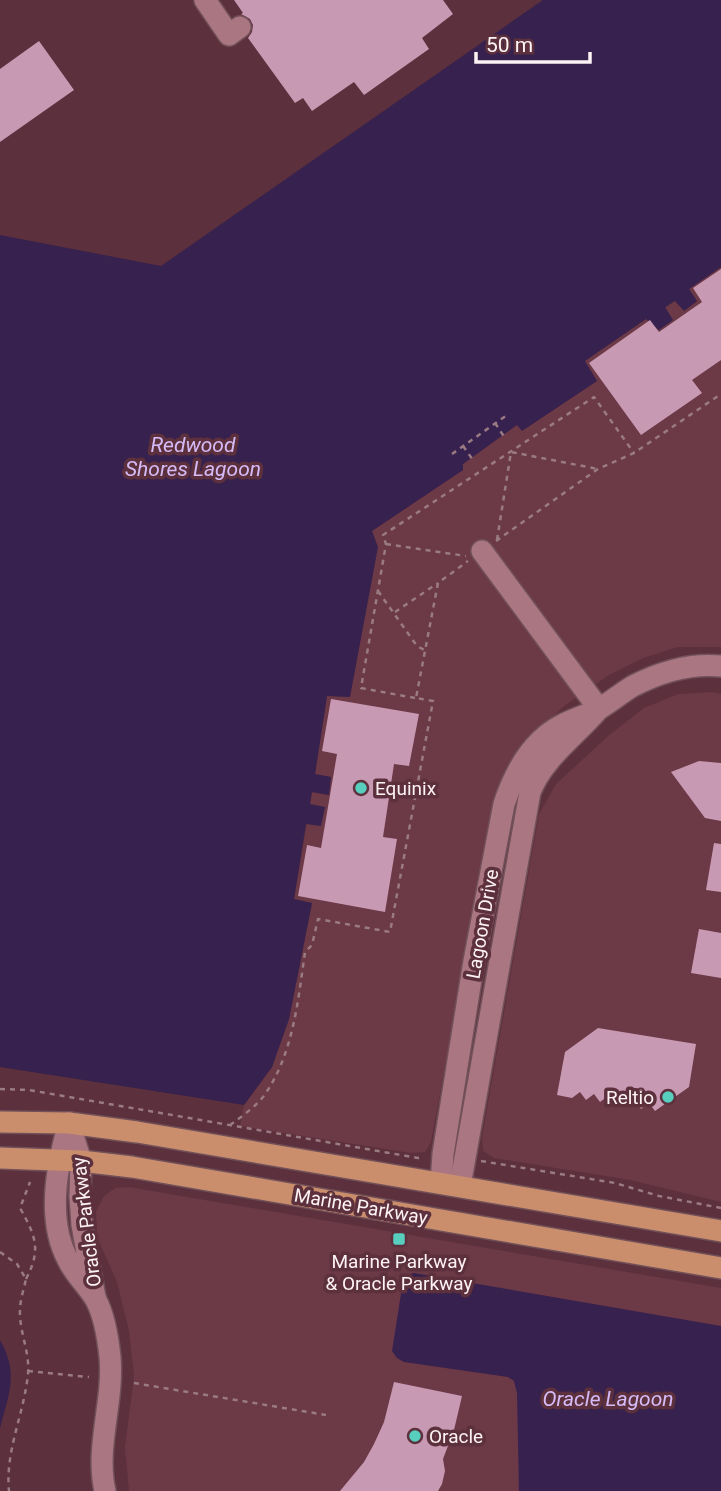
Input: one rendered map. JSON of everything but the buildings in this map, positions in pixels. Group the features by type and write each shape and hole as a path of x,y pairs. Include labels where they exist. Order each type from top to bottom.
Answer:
{"main road":[{"name":"Marine Parkway","path":"0,1122 69,1124 137,1132 721,1231"},
{"name":"Marine Parkway","path":"0,1158 81,1161 132,1167 721,1268"}],"street":[{"path":"216,4 229,35 240,27"},
{"path":"490,546 599,709"},
{"name":"Lagoon Drive","path":"451,1185 530,792 537,776 599,709 633,686 671,670 704,665 721,666"},
{"name":"Oracle Parkway","path":"69,1124 58,1160 58,1228 67,1260 95,1299 103,1318 111,1380 103,1447 105,1491"},
{"name":"Oracle Parkway","path":"69,1124 81,1161 82,1225 95,1299"}],"path":[{"path":"490,546 598,469 634,453 721,394"},
{"path":"230,1125 261,1099 281,1063 293,1022 305,952 312,945 318,919 390,932 433,701 361,688 386,544 383,535 594,397 634,453"},
{"path":"452,454 507,415"},
{"path":"495,423 505,438"},
{"path":"463,446 473,460"},
{"path":"511,452 598,469"},
{"path":"490,546 511,452"},
{"path":"386,544 474,557 395,612"},
{"path":"416,698 438,583"},
{"path":"378,591 417,646 426,651"},
{"path":"0,1088 29,1090 418,1158 429,1156"},
{"path":"479,1161 615,1183 659,1196 721,1208"},
{"path":"9,1491 10,1451 23,1403 28,1371 26,1339 20,1310 26,1279 35,1259 36,1246 33,1232 20,1208 30,1182"},
{"path":"0,1252 17,1264 26,1279"},
{"path":"28,1371 89,1377"},
{"path":"134,1383 326,1415"}],"shaded area":[{"path":"721,267 721,647 678,647 643,658 609,675 564,706 522,746 495,799 431,1142 425,1152 411,1153 240,1126 244,1105 272,1067 289,1019 312,903 294,899 307,823 321,826 310,804 312,792 328,795 331,777 315,775 327,696 349,697 372,531 463,470 462,464 518,424 522,430 597,381 584,361 646,319 658,330 665,308 675,301 684,310 697,302 689,289"},
{"path":"678,694 721,694 721,1202 630,1180 494,1158 483,1151 482,1137 539,814 556,784 608,736 644,708"},
{"path":"129,1187 721,1288 721,1491 129,1491 125,1447 134,1376 129,1331 117,1282 97,1237 96,1211 104,1196 115,1188"}],"water":[{"name":"Redwood Shores Lagoon","path":"543,0 721,0 721,267 689,289 697,301 684,311 675,301 665,307 673,320 659,330 646,319 585,361 597,381 522,431 517,425 463,464 463,470 372,531 378,547 350,697 327,696 315,774 331,777 329,795 312,792 310,804 325,807 321,826 306,824 294,899 312,903 289,1019 272,1067 244,1105 0,1067 0,235 161,266"},
{"name":"Oracle Lagoon","path":"414,1273 721,1326 721,1491 519,1491 517,1393 514,1381 508,1377 404,1362 392,1351 403,1281 407,1275"},
{"path":"0,1340 11,1373 9,1394 0,1428"}],"place":[{"name":"Equinix","path":"361,788"},
{"name":"Reltio","path":"668,1097"},
{"name":"Marine Parkway & Oracle Parkway","path":"399,1239"},
{"name":"Oracle","path":"415,1436"}]}
